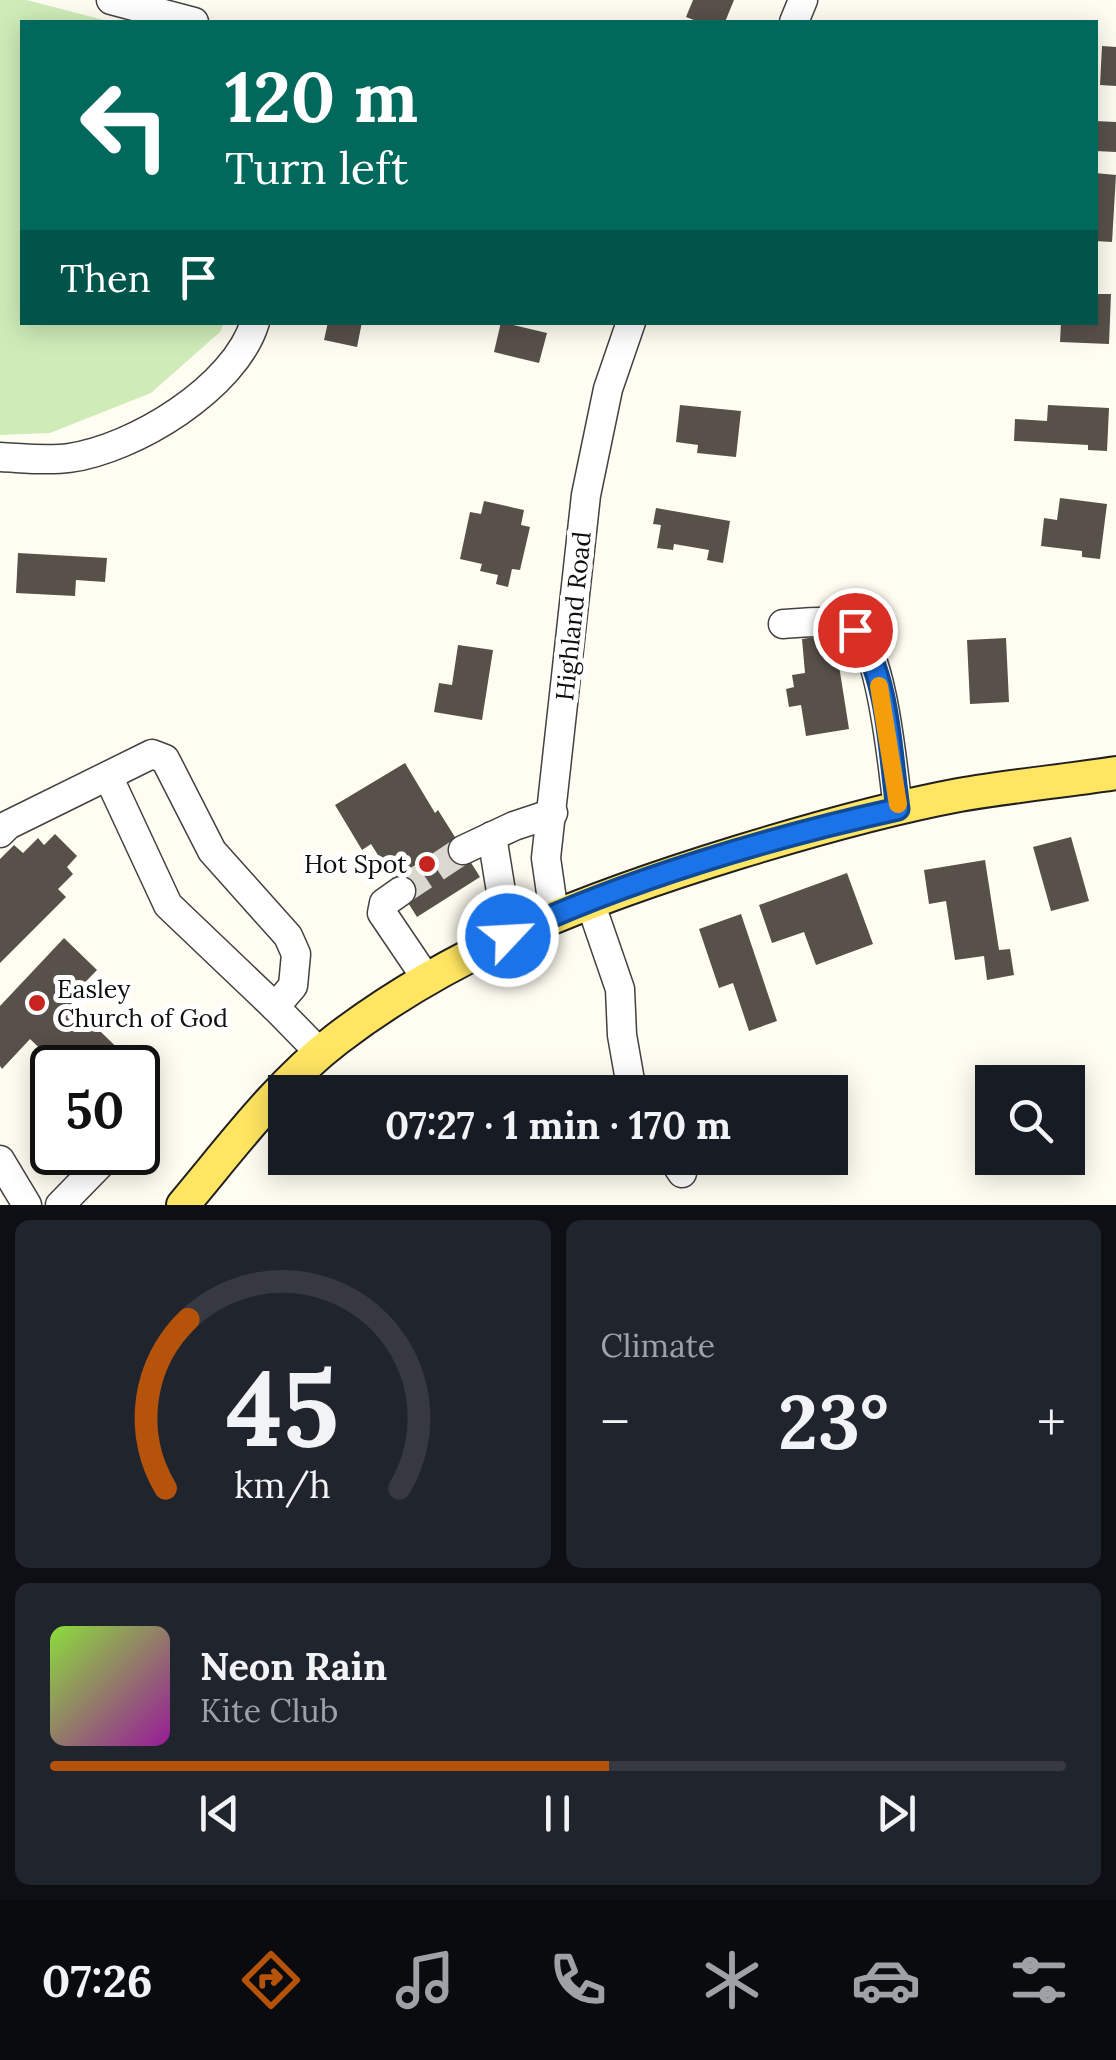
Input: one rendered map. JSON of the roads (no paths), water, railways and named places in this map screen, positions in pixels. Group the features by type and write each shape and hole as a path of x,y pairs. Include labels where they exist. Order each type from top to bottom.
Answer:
{"main road":[{"path":"183,1205 268,1103 320,1054 426,978 554,914 836,823 959,795 1116,774"}],"street":[{"path":"111,0 186,20"},
{"path":"0,457 68,459 115,447 160,424 226,370 255,325"},
{"name":"Highland Road","path":"554,914 546,858 554,813 586,495 608,389 630,325"},
{"path":"783,624 830,622 855,630 869,648 878,675 898,809"},
{"path":"0,834 8,826 152,754 165,758 212,851 288,936 296,954 293,986 274,1007"},
{"path":"108,776 168,905 320,1054"},
{"path":"463,850 554,813"},
{"path":"492,836 508,936"},
{"path":"401,892 384,903 382,913 426,978"},
{"path":"590,902 620,989 629,1075"},
{"path":"0,1160 27,1205"},
{"path":"60,1205 89,1175"}],"tunnel":[{"path":"401,891 463,850"}],"place":[{"name":"Hot Spot","path":"427,864"},
{"name":"Easley Church of God","path":"37,1003"}]}
